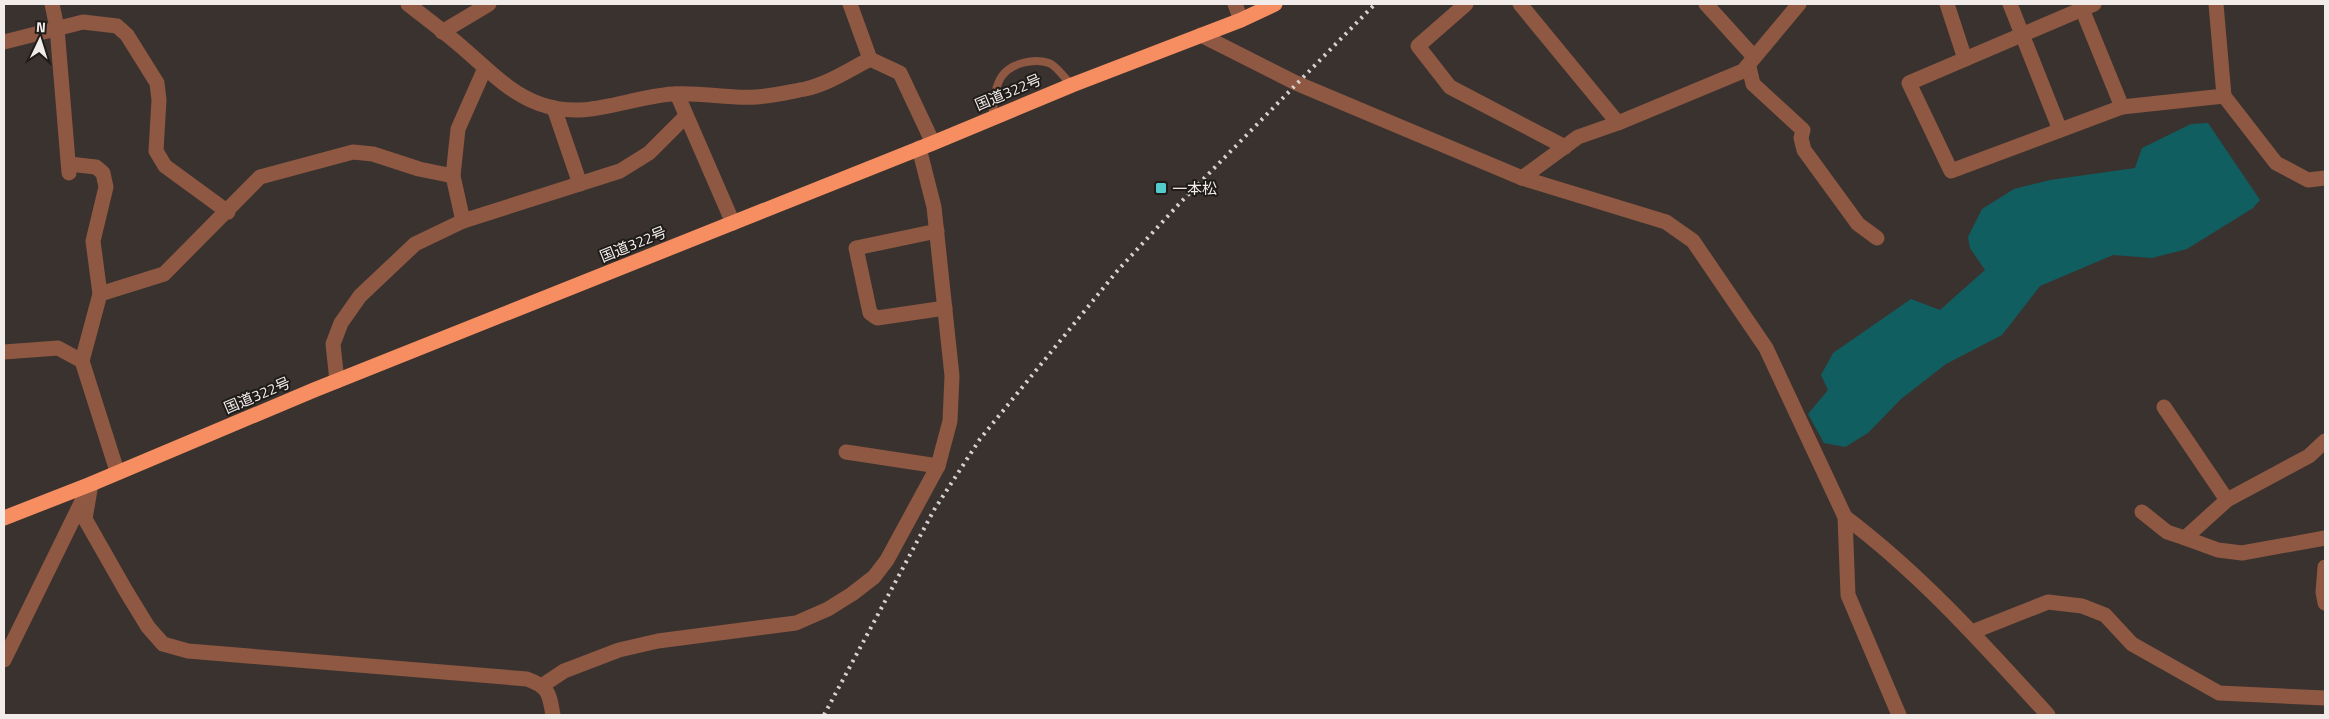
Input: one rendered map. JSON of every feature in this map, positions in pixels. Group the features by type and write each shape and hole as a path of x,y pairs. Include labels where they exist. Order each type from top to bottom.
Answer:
{"highway":[{"name":"国道322号","path":"4,518 337,381 1072,85 1241,20 1275,4"}],"street":[{"path":"52,4 57,28 69,169 96,168 104,173 106,187 92,241 100,294 82,361 117,472"},
{"path":"408,4 503,84 519,94 554,108 592,110 645,97 676,94 755,97 790,92 825,82 870,59"},
{"path":"442,32 489,4"},
{"path":"542,685 564,671 619,650 658,641 796,623 828,609 874,577 887,560 938,466 945,445 952,404 945,308 926,145 900,72 870,59 850,4"},
{"path":"1235,4 1241,20"},
{"path":"1466,4 1418,46 1450,87 1565,147"},
{"path":"1520,4 1618,123"},
{"path":"1706,4 1752,62 1753,84 1803,130 1801,138 1804,150 1858,224 1877,238"},
{"path":"1522,178 1578,137 1618,123 1752,62 1799,4"},
{"path":"1947,4 1965,59"},
{"path":"2010,4 2060,130"},
{"path":"2216,4 2224,96 2276,163 2308,180 2325,178"},
{"path":"2122,107 2085,5 1909,83 1951,171 2122,107 2224,96"},
{"path":"4,42 83,22 117,26 127,35 157,83 160,100 156,151 165,166 228,212"},
{"path":"1200,35 1296,83 1522,178 1666,222 1694,241 1766,348 1845,517 1848,596 1899,715"},
{"path":"463,221 453,176 458,130 485,68"},
{"path":"676,94 733,222"},
{"path":"554,108 580,184"},
{"path":"337,381 333,344 341,323 360,296 415,244 463,221 620,171 649,154 686,116"},
{"path":"100,294 164,274 228,212 260,177 352,152 373,154 418,168 453,176"},
{"path":"937,231 856,248 870,313 876,318 945,308"},
{"path":"4,352 58,348 82,361"},
{"path":"2164,407 2227,500"},
{"path":"2185,538 2227,500 2309,456 2325,440"},
{"path":"846,452 938,466"},
{"path":"90,484 85,519 134,606 148,627 163,644 188,651 527,679 542,685 550,698 553,715"},
{"path":"4,660 90,484"},
{"path":"2142,512 2167,532 2218,550 2242,553 2325,538"},
{"path":"1845,517 1869,535 1972,632 2048,715"},
{"path":"2325,567 2322,592 2325,603"},
{"path":"1972,632 2048,602 2082,606 2105,616 2132,644 2219,694 2325,698"}],"lane":[{"path":"992,118 997,86 1001,76 1008,69 1021,63 1036,62 1050,64 1072,85"}],"water":[{"path":"2208,123 2260,200 2253,208 2187,249 2152,258 2113,255 2040,286 2002,335 1946,364 1901,399 1868,433 1845,447 1824,443 1808,414 1828,390 1821,375 1833,353 1911,299 1940,310 1985,270 1970,248 1968,237 1982,209 2014,189 2050,180 2135,168 2142,148 2191,124"}],"railway":[{"path":"824,715 934,510 980,439 1118,270 1179,204 1375,4"}],"place":[{"name":"一本松","path":"1161,188"}]}
